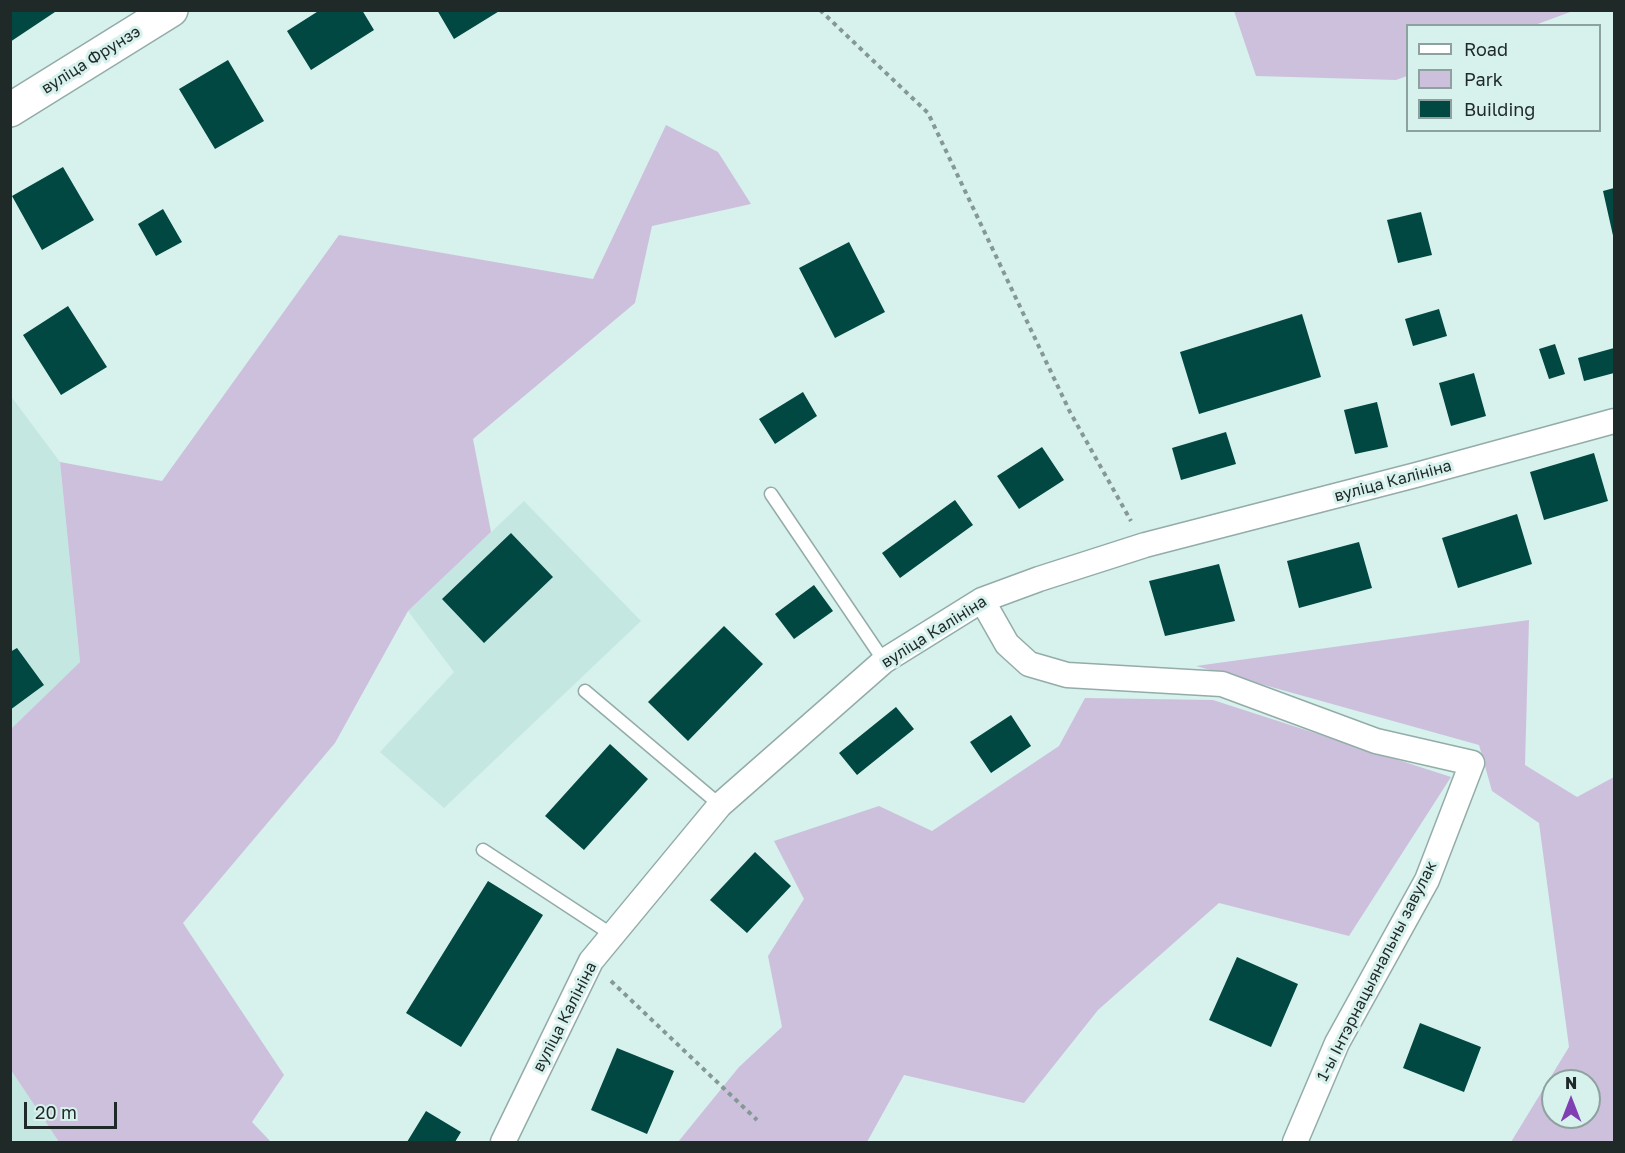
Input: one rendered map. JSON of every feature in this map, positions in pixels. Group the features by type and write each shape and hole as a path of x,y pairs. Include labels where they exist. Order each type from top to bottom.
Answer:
{"street":[{"name":"вуліца Фрунзэ","path":"10,110 171,10"},
{"name":"вуліца Калініна","path":"503,1143 591,961 720,805 884,661 982,600 1039,579 1145,545 1614,421"},
{"name":"1-ы Інтэрнацыянальны завулак","path":"982,600 1007,644 1029,664 1067,675 1222,684 1376,741 1472,763 1427,880 1337,1043 1295,1143"}],"lane":[{"path":"771,494 884,661"},
{"path":"585,691 720,805"},
{"path":"483,850 614,936"}],"path":[{"path":"820,10 928,113 1070,412 1145,545"},
{"path":"591,961 757,1120"}],"shaded area":[{"path":"10,395 60,462 80,662 11,730"},
{"path":"524,501 641,621 444,808 380,752 454,672 408,611"},
{"path":"11,1070 59,1142 11,1142"}],"green space":[{"path":"1234,10 1573,11 1538,24 1406,24 1406,76 1396,80 1256,76"},
{"path":"666,125 718,152 751,204 652,226 635,303 473,439 491,532 408,611 335,743 183,923 284,1075 252,1122 271,1142 59,1142 11,1070 10,730 80,662 60,462 162,481 339,235 593,279"},
{"path":"1529,620 1525,765 1577,797 1614,777 1614,1142 1511,1142 1541,1093 1541,1129 1601,1129 1601,1069 1556,1069 1569,1047 1539,823 1492,791 1479,745 1196,666"},
{"path":"1085,698 1213,700 1451,777 1349,936 1219,903 1098,1010 1024,1103 904,1075 867,1142 678,1142 739,1067 782,1027 768,956 804,899 774,841 879,806 932,831 1059,746"}],"building":[{"path":"10,10 58,10 10,42"},
{"path":"320,10 362,10 374,30 311,70 287,31"},
{"path":"437,10 501,10 454,39"},
{"path":"228,60 264,121 215,149 179,89"},
{"path":"63,167 94,220 42,250 12,196"},
{"path":"1614,188 1614,240 1603,191"},
{"path":"163,209 182,242 156,256 138,224"},
{"path":"1421,212 1432,255 1398,263 1387,220"},
{"path":"849,242 885,312 835,338 799,268"},
{"path":"68,306 107,367 61,395 23,335"},
{"path":"1439,309 1447,336 1413,346 1405,319"},
{"path":"1302,314 1321,377 1199,414 1180,352"},
{"path":"1555,344 1565,374 1549,379 1539,349"},
{"path":"1614,348 1614,373 1584,381 1578,358"},
{"path":"1474,373 1486,416 1451,426 1439,383"},
{"path":"803,392 817,416 775,444 759,419"},
{"path":"1377,402 1388,447 1355,454 1344,410"},
{"path":"1226,432 1236,464 1181,480 1172,448"},
{"path":"1042,447 1064,480 1019,509 997,476"},
{"path":"1594,453 1608,501 1544,520 1530,472"},
{"path":"955,500 973,525 900,578 882,553"},
{"path":"1517,514 1532,564 1458,588 1442,538"},
{"path":"511,533 553,577 484,643 442,599"},
{"path":"1359,542 1372,588 1299,608 1287,561"},
{"path":"1219,564 1235,621 1165,636 1149,581"},
{"path":"814,585 833,611 794,639 775,614"},
{"path":"724,626 763,664 688,741 648,702"},
{"path":"17,648 44,685 10,710 10,652"},
{"path":"896,707 914,729 857,775 839,753"},
{"path":"1011,715 1031,746 991,773 970,742"},
{"path":"610,744 648,779 584,850 545,816"},
{"path":"755,852 791,886 747,933 710,900"},
{"path":"488,881 543,915 461,1047 406,1013"},
{"path":"1237,957 1298,984 1271,1047 1209,1020"},
{"path":"1420,1023 1481,1047 1464,1092 1403,1068"},
{"path":"617,1048 674,1071 647,1134 591,1110"},
{"path":"426,1111 461,1132 455,1142 407,1142"}]}
